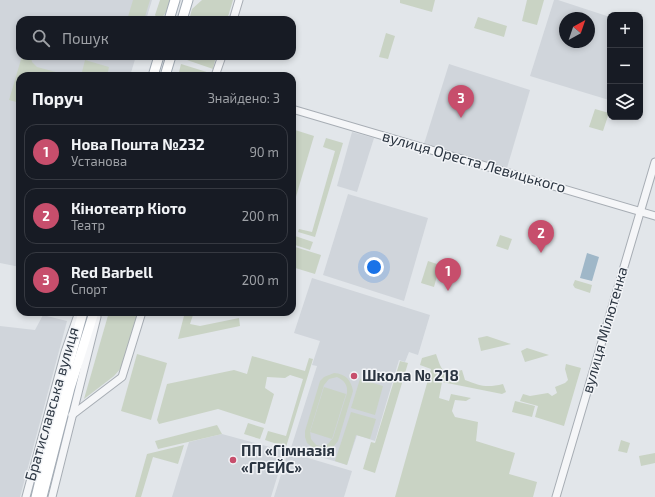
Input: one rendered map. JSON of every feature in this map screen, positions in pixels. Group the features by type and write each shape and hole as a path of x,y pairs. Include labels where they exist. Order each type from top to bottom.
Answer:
{"main road":[{"path":"170,16 175,0"},
{"path":"183,16 188,0"},
{"path":"154,72 158,60"},
{"path":"166,72 170,60"},
{"name":"Братиславська вулиця","path":"42,497 82,316"},
{"name":"Братиславська вулиця","path":"36,497 56,429 93,316"}],"street":[{"path":"234,16 239,0"},
{"path":"217,72 221,60"},
{"name":"вулиця Ореста Левицького","path":"296,110 655,216"},
{"name":"вулиця Мілютенка","path":"556,497 655,162"},
{"name":"Братиславська вулиця","path":"26,497 63,359 78,316"},
{"name":"Братиславська вулиця","path":"52,497 97,316"},
{"path":"72,415 122,377 141,316"}],"shaded area":[{"path":"0,0 152,0 147,16 16,16 16,60 135,60 131,72 16,72 16,266 0,263"},
{"path":"554,0 595,12 559,12 559,48 595,48 595,12 607,16 607,99 530,76"},
{"path":"449,64 530,90 507,168 424,144"},
{"path":"352,132 374,138 357,192 337,186"},
{"path":"348,194 428,218 404,301 323,275"},
{"name":"Школа № 218","path":"312,278 430,315 418,355 409,352 405,362 399,360 375,441 357,435 347,465 291,448 317,366 312,365 320,341 294,333"},
{"path":"42,316 67,321 20,497 0,497 0,326 35,330"},
{"name":"ПП «Гімназія «ГРЕЙС»","path":"222,434 285,451 271,497 172,497 189,442"},
{"path":"288,452 352,471 344,497 274,497"}],"green space":[{"path":"133,0 150,0 145,16 128,16"},
{"path":"160,0 170,0 163,16 155,15"},
{"path":"202,0 233,0 228,16 190,16 192,9"},
{"path":"400,0 435,0 432,12 400,3"},
{"path":"527,0 544,0 537,25 522,21"},
{"path":"478,17 507,26 504,37 474,28"},
{"path":"386,33 395,36 388,59 379,57"},
{"path":"21,60 32,60 37,67 56,72 17,72"},
{"path":"85,60 109,67 108,72 82,72"},
{"path":"187,60 215,60 213,69"},
{"path":"181,64 207,72 179,72"},
{"path":"16,76 16,102 9,100"},
{"path":"595,109 607,112 607,119 603,131 589,127"},
{"path":"296,130 314,136 296,197"},
{"path":"326,138 343,143 315,237 298,232 299,229 312,232 335,151 323,147"},
{"path":"500,235 512,239 508,250 496,246"},
{"path":"296,236 313,242 310,250 296,245"},
{"path":"296,247 321,255 315,274 296,268"},
{"path":"428,261 440,265 434,287 421,283"},
{"path":"575,280 592,285 590,293 575,288 573,285"},
{"path":"108,316 137,316 121,368 114,376 84,399"},
{"path":"184,316 193,316 190,324 200,326 239,318 240,326 178,339"},
{"path":"487,336 511,344 481,351 478,338"},
{"path":"527,348 549,355 525,362 521,351"},
{"path":"137,354 167,363 151,420 121,411"},
{"path":"436,354 444,371 455,372 462,370 465,380 479,385 492,386 503,384 506,392 502,394 442,382 439,398 449,401 451,394 471,398 466,401 455,400 452,411 455,417 478,422 476,441 515,453 509,474 537,482 533,497 395,497 431,369 420,365 422,358"},
{"path":"252,356 305,371 309,358 313,359 286,447 265,440 268,431 286,436 303,379 290,375 285,378 267,377 265,388 274,394 265,424 218,409 159,424 157,420 167,384 234,370 247,374"},
{"path":"400,361 408,363 375,473 363,469 371,442 375,443"},
{"path":"566,364 581,368 564,426 535,417 538,406 520,401 523,394 530,396 548,393 552,396 557,393 555,387 565,383 568,380 565,369"},
{"path":"334,373 345,376 351,384 353,391 338,441 329,449 317,450 307,443 305,431 320,381 324,377","holes":["339,378 344,381 347,393 333,438 328,444 320,446 316,445 311,439 310,431 324,385 329,379"]},
{"path":"360,379 383,386 375,415 351,408"},
{"path":"324,387 346,394 332,439 310,432"},
{"path":"515,401 535,406 532,417 512,412"},
{"path":"351,412 376,419 370,439 356,435 347,465 335,461"},
{"path":"248,423 264,428 260,439 244,434"},
{"path":"217,425 222,434 158,449 155,441"},
{"path":"621,440 630,443 627,453 618,451"},
{"path":"184,445 178,464 153,457 141,497 135,497 147,454"},
{"path":"655,453 655,463 641,466 639,456"}],"water":[{"path":"587,253 599,257 592,281 580,278"}],"place":[{"name":"Red Barbell","path":"461,118"},
{"name":"Кінотеатр Кіото","path":"541,253"},
{"name":"Нова Пошта №232","path":"448,291"},
{"name":"Школа № 218","path":"354,376"},
{"name":"ПП «Гімназія «ГРЕЙС»","path":"233,460"}]}
